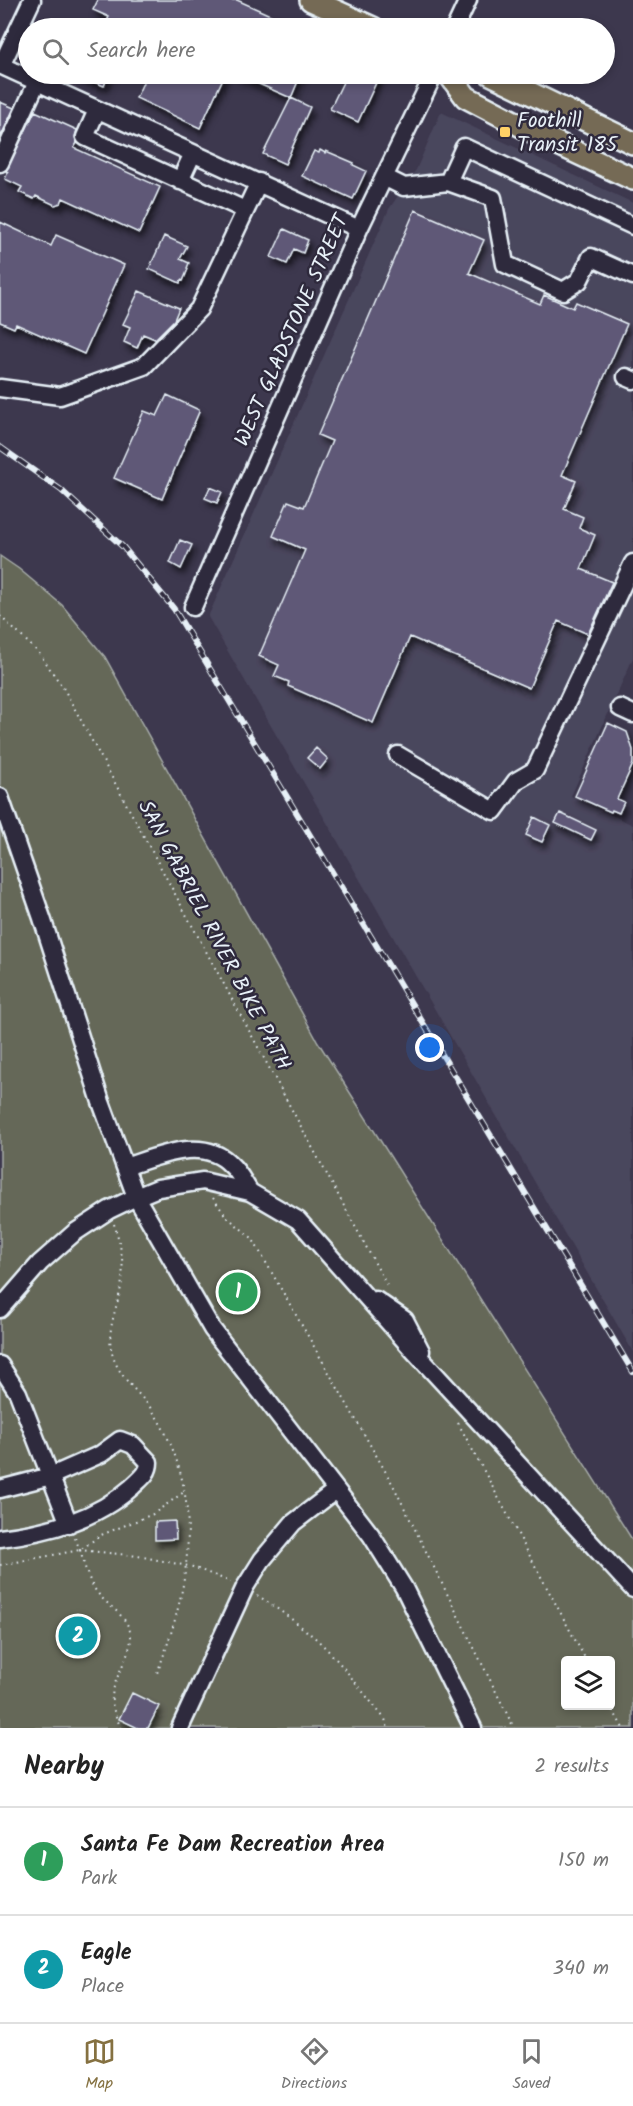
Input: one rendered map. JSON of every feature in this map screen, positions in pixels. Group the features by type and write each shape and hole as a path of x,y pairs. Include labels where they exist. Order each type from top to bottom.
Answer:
{"main road":[{"path":"311,0 351,18"},
{"path":"456,84 466,98 633,179"},
{"path":"512,84 633,143"}],"street":[{"path":"23,18 32,0"},
{"path":"460,18 468,0"},
{"path":"18,29 0,66 18,74"},
{"path":"0,163 36,84"},
{"path":"41,84 359,229"},
{"name":"WEST GLADSTONE STREET","path":"193,607 359,229 429,84"},
{"path":"97,110 85,137 180,180 242,217"},
{"path":"448,182 464,147 633,226"},
{"path":"180,180 193,153"},
{"path":"384,177 404,187 448,182 493,198 505,264 563,291 579,281 591,257 633,276"},
{"path":"0,388 60,396 144,366 200,309 259,182"},
{"path":"398,755 494,811 516,781 535,770 633,562"},
{"path":"0,797 42,918 101,1102 136,1197 212,1329 371,1535 404,1588 473,1728"},
{"path":"125,1167 178,1150 202,1150 220,1156 231,1164 250,1192"},
{"path":"0,1309 40,1263 74,1233 110,1210 136,1197 158,1188 203,1181 250,1192 298,1220 365,1294 405,1320 428,1364 633,1589"},
{"path":"0,1365 18,1393 69,1524"},
{"path":"0,1489 51,1476 100,1454 120,1440 133,1445 148,1462 149,1469 145,1475 121,1497 96,1512 69,1524 0,1538"},
{"path":"180,1728 244,1587 262,1560 293,1523 336,1490"}],"path":[{"name":"SAN GABRIEL RIVER BIKE PATH","path":"0,616 39,653 64,689 385,1281"},
{"path":"211,1183 214,1201 226,1216 252,1238 392,1483 514,1728"},
{"path":"110,1210 123,1261 121,1288 113,1314 111,1350 116,1368 155,1416 173,1450 184,1492 189,1541 186,1572 180,1608 158,1673"},
{"path":"488,1479 584,1656"},
{"path":"0,1565 80,1550 101,1535 153,1514 184,1492"},
{"path":"80,1550 88,1580 101,1597 124,1618 131,1633 128,1651 111,1699 121,1728"},
{"path":"613,1710 623,1728"}],"shaded area":[{"path":"441,112 633,203 633,658 571,796 633,825 633,1352 208,617 389,209 416,170"}],"green space":[{"path":"0,556 62,605 105,657 318,1042 633,1541 633,1728 0,1728"}],"building":[{"path":"98,0 237,0 277,18 109,18 93,10"},
{"path":"142,84 220,84 200,128 136,98"},
{"path":"259,84 297,84 291,98"},
{"path":"342,84 375,84 358,122 330,109"},
{"path":"291,98 310,107 285,164 263,154"},
{"path":"0,102 14,108 0,138"},
{"path":"35,111 77,130 75,137 77,143 74,148 160,187 139,233 63,198 61,203 55,205 36,196 34,199 19,192 22,187 5,179 8,172 6,171"},
{"path":"320,150 354,163 353,165 366,171 353,199 302,176 314,151 319,153"},
{"path":"415,210 484,240 469,273 540,304 544,295 573,308 576,302 627,324 562,475 576,481 564,509 583,517 579,528 595,535 581,569 612,582 588,634 558,621 529,688 410,637 373,723 288,686 289,682 274,676 279,665 259,656 305,550 273,536 288,501 304,507 332,441 318,435"},
{"path":"0,222 51,246 56,235 124,265 84,354 16,324 14,328 0,322"},
{"path":"284,229 308,240 303,253 294,249 287,264 271,257"},
{"path":"164,236 187,246 180,259 189,263 188,269 180,283 149,269"},
{"path":"139,291 179,308 174,320 155,339 143,334 137,348 124,342 130,327 123,324"},
{"path":"167,395 199,412 162,499 114,478 144,411 157,416"},
{"path":"210,487 222,492 217,503 205,498"},
{"path":"180,540 192,545 181,569 170,563"},
{"path":"608,723 627,732 633,750 633,764 617,799 624,802 619,813 612,810 611,812 575,796"},
{"path":"316,748 328,759 320,769 307,758"},
{"path":"560,813 596,830 591,840 555,823"},
{"path":"534,817 550,825 542,842 526,835"},
{"path":"175,1521 176,1539 155,1540 155,1522"},
{"path":"132,1693 159,1706 148,1728 138,1728 119,1719"}],"railway":[{"path":"0,447 61,490 123,547 174,609 633,1372"}],"place":[{"name":"Foothill Transit 185","path":"505,132"},
{"name":"Santa Fe Dam Recreation Area","path":"238,1292"},
{"name":"Eagle","path":"78,1636"}]}
